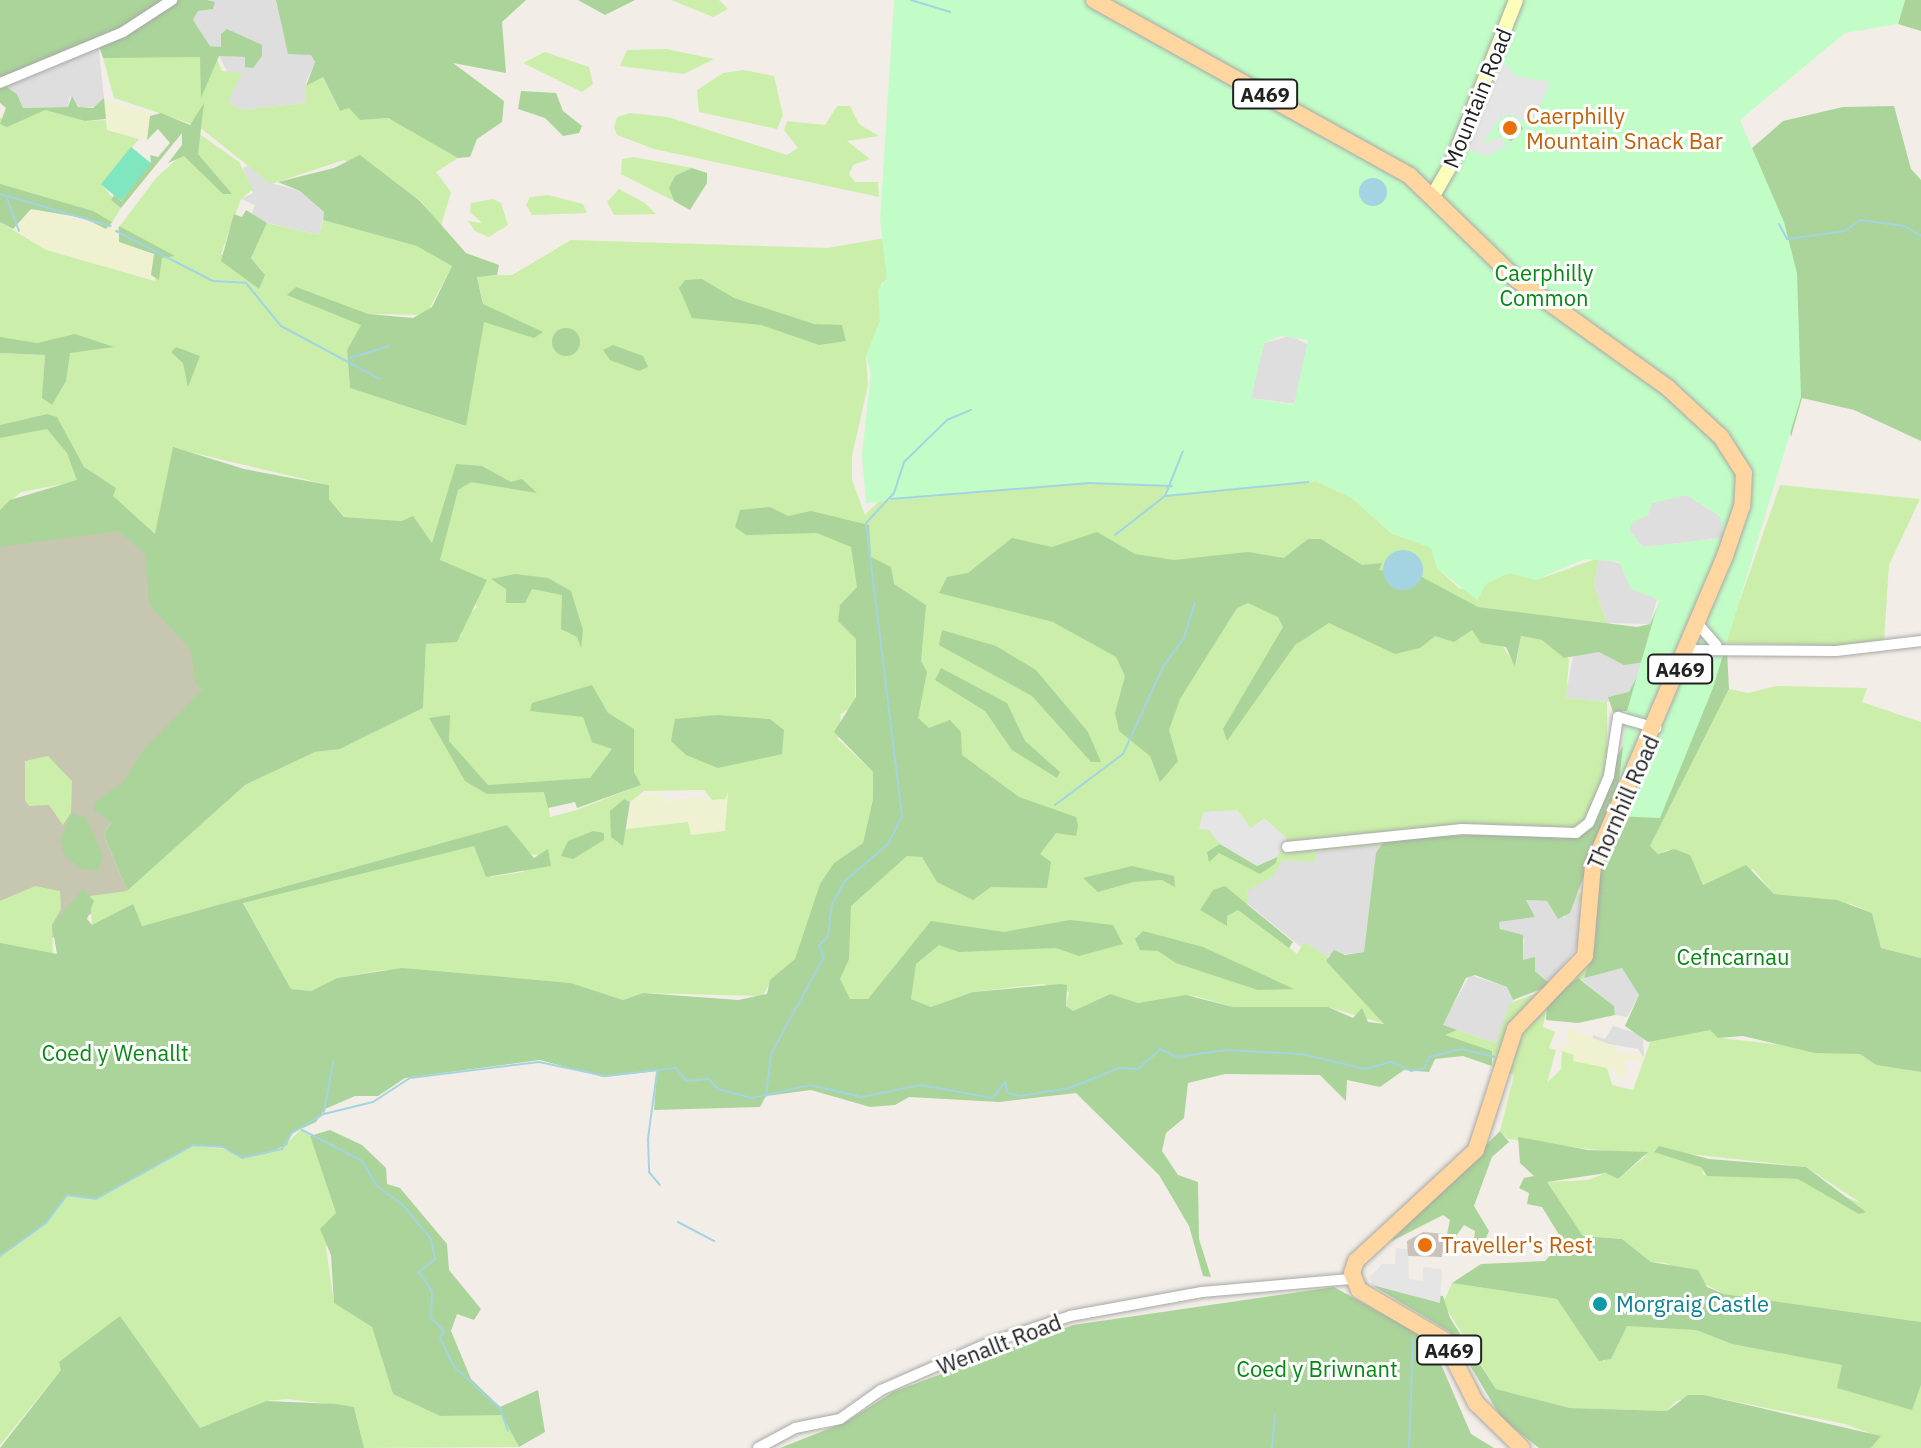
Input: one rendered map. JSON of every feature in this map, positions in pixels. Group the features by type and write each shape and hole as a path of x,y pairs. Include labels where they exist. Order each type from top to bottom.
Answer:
{"main road":[{"name":"A469","path":"1094,0 1370,152 1434,194"},
{"name":"Mountain Road","path":"1434,194 1451,165 1516,0"},
{"name":"Thornhill Road","path":"1352,1279 1356,1261 1476,1150 1515,1029 1581,964 1592,932 1593,865 1656,728 1742,506 1739,461 1659,381 1516,279 1434,194"},
{"name":"A469","path":"1352,1279 1359,1290 1444,1340 1476,1403 1522,1448"}],"street":[{"path":"0,83 123,32 172,0"},
{"path":"1698,624 1716,645"},
{"path":"1688,650 1716,645 1836,651 1921,641"},
{"path":"1287,847 1462,829 1576,833 1589,823 1609,776 1618,717 1656,728"},
{"name":"Wenallt Road","path":"758,1448 795,1428 840,1419 881,1390 989,1343 1070,1316 1202,1292 1352,1279"}],"shaded area":[{"path":"207,0 276,0 288,53 311,55 315,63 306,81 306,103 241,110 228,102 233,83 219,56 246,57 263,48 227,29 221,47 210,46 193,20 198,11 213,8 215,2"},
{"path":"98,42 104,98 98,106 80,108 70,96 68,107 23,108 17,94 1,83"},
{"path":"1498,57 1516,76 1550,82 1532,126 1510,114 1500,118 1483,144 1499,137 1507,145 1487,156 1467,149"},
{"path":"104,100 152,114 147,140 107,130"},
{"path":"249,165 271,183 300,191 324,212 319,235 260,221 252,213 255,205 241,199 253,193 243,168"},
{"path":"31,209 110,226 130,247 154,255 155,281 46,250 13,229"},
{"path":"1290,336 1309,345 1296,404 1251,398 1264,343"},
{"path":"1686,495 1720,516 1724,538 1643,547 1629,530 1632,523 1652,503"},
{"path":"113,496 224,676 125,795 104,835 127,891 0,971 0,530"},
{"path":"1599,558 1622,564 1658,596 1650,624 1607,623 1594,585"},
{"path":"1574,652 1599,652 1650,661 1629,692 1607,702 1565,698"},
{"path":"728,791 726,831 691,835 688,822 627,829 633,797 662,792 665,802 707,796 709,802 724,799"},
{"path":"1237,810 1251,828 1264,818 1287,838 1277,857 1257,866 1220,844 1209,830 1199,829 1203,812"},
{"path":"1381,845 1364,952 1327,956 1304,942 1302,948 1231,890 1277,857 1316,861 1314,851"},
{"path":"1579,891 1581,942 1549,983 1523,960 1524,939 1501,930 1499,922 1535,917 1526,900 1547,901 1564,918"},
{"path":"1622,967 1639,995 1627,1017 1615,1015 1614,1006 1582,980 1598,969"},
{"path":"1470,975 1507,987 1513,1000 1496,1043 1442,1025"},
{"path":"1613,1026 1643,1035 1644,1058 1638,1049 1592,1041 1593,1035 1605,1039"},
{"path":"1568,1028 1616,1047 1616,1052 1636,1056 1638,1051 1645,1062 1627,1059 1623,1081 1611,1069 1572,1061 1574,1055 1559,1050 1567,1044"},
{"path":"1396,1248 1408,1249 1409,1279 1423,1281 1423,1267 1442,1269 1440,1303 1372,1285 1370,1277 1382,1264 1395,1264"}],"green space":[{"path":"0,0 207,0 215,2 213,9 198,11 193,20 210,46 221,47 221,34 227,29 262,45 262,56 253,68 245,67 245,57 219,56 201,98 200,57 103,58 98,43 1,83 17,94 23,108 68,107 72,96 78,107 93,108 104,98 106,119 85,121 45,110 7,127 0,124 6,108 0,103"},
{"path":"276,0 526,0 502,22 506,73 453,63 504,101 502,122 477,139 470,157 458,158 388,118 360,120 349,108 340,111 323,77 306,86 315,62 311,55 288,54"},
{"path":"578,0 635,0 605,15"},
{"path":"671,0 719,0 728,9 713,17"},
{"name":"Caerphilly Common","path":"894,0 1905,0 1898,24 1845,33 1740,120 1784,222 1797,273 1801,397 1713,688 1660,818 1615,816 1627,711 1659,600 1631,589 1619,562 1585,559 1536,580 1509,573 1486,584 1477,600 1437,568 1431,548 1391,533 1352,498 1316,481 1165,496 1172,486 1089,483 866,503 862,455 871,372 866,357 880,321 878,290 887,279 880,220","holes":["1281,336 1308,340 1294,405 1251,398 1264,343","1686,495 1720,516 1724,538 1643,547 1629,530 1632,523 1648,515 1652,503"]},
{"path":"1905,0 1921,0 1921,31 1898,24"},
{"path":"667,49 714,59 684,74 620,66 627,50"},
{"path":"545,52 589,67 593,84 582,92 523,63"},
{"path":"155,54 201,57 201,96 217,59 222,71 242,73 228,102 241,110 306,103 306,86 322,76 339,110 349,108 361,120 387,118 438,142 458,158 436,172 451,192 441,226 421,201 344,160 271,184 198,126 114,98 103,58"},
{"path":"744,70 774,76 783,115 777,129 699,112 697,90 723,73"},
{"path":"521,91 556,93 563,111 582,126 579,133 563,136 545,118 518,109"},
{"path":"204,103 198,154 232,194 223,194 184,156 168,163 182,145 182,133 121,208 111,200 114,195 121,201 151,162 150,155 158,157 170,143 158,129 147,140 150,116 161,113 190,125"},
{"path":"837,106 850,106 859,124 879,136 847,141 870,159 853,165 849,174 855,182 878,182 879,197 654,149 617,135 614,127 617,117 630,113 668,117 787,155 798,148 784,130 787,121 825,125"},
{"path":"1894,106 1911,169 1921,180 1921,441 1854,410 1802,398 1791,437 1751,149 1783,121 1843,107"},
{"path":"45,110 85,121 106,120 107,130 139,139 102,185 121,208 110,226 0,194 0,118"},
{"path":"194,130 239,162 253,189 241,199 221,254 262,271 251,258 267,223 319,235 323,220 418,246 452,266 426,315 368,314 347,350 350,388 465,426 485,311 477,276 512,275 571,240 828,248 879,239 886,240 887,279 881,284 880,321 866,357 868,385 852,456 852,480 865,515 879,501 910,495 1089,483 1172,486 1166,496 1316,481 1352,498 1391,533 1432,548 1437,568 1460,589 1514,572 1536,580 1599,558 1594,585 1607,623 1478,607 1481,643 1499,641 1516,666 1521,636 1542,640 1569,659 1566,698 1607,702 1607,766 1586,821 1575,829 1473,824 1386,838 1381,845 1315,851 1316,862 1282,860 1274,876 1247,891 1248,912 1297,954 1304,942 1327,956 1385,1024 1328,1007 1233,1007 1195,996 1137,1003 1109,994 1073,1011 1066,1006 1069,992 1043,984 973,992 931,1007 911,999 908,986 892,972 868,999 850,999 819,946 888,844 879,633 838,620 856,639 856,653 855,705 841,714 838,739 873,772 873,799 863,843 834,863 795,959 771,980 763,996 643,993 623,1000 571,983 384,970 337,978 311,991 291,989 243,902 481,844 491,877 523,872 539,855 529,854 507,825 141,926 123,913 92,925 90,896 127,891 245,785 315,752 340,749 423,708 426,644 461,636 465,617 477,607 402,521 345,517 329,499 329,485 173,448 156,535 90,479 21,492 0,510 0,434 53,424 47,414 0,425 0,353 45,355 43,391 61,344 0,346 0,222 46,250 155,281 158,251 116,231 156,178 187,150","holes":["640,785 577,810 550,817 547,792","704,790 712,800 725,799 728,792 725,831 691,835 688,822 627,829 611,837 624,799 630,802 644,791"]},
{"path":"131,147 151,163 121,201 101,184"},
{"path":"360,155 421,202 466,253 499,265 497,275 477,277 483,304 543,332 534,338 484,322 466,426 350,388 347,350 361,325 287,295 296,287 368,314 413,318 432,307 452,266 417,246 323,220 324,212 300,191 278,182 334,168"},
{"path":"634,157 692,168 676,176 669,189 674,201 621,174 622,159"},
{"path":"692,168 707,173 707,183 690,210 674,201 669,188 675,176"},
{"path":"0,184 93,211 112,222 106,229 84,218 31,209 13,229 0,222"},
{"path":"619,189 645,203 656,214 614,215 607,202"},
{"path":"548,195 583,204 587,213 532,215 526,205 530,197"},
{"path":"493,199 501,203 508,225 489,237 475,231 468,221 482,223 470,212 471,203"},
{"path":"246,210 267,223 251,258 265,275 259,289 221,261 234,214 242,217"},
{"path":"119,226 175,256 162,258 159,280 151,275 154,254 119,242"},
{"path":"702,279 734,298 814,324 842,325 846,341 819,345 761,325 692,318 679,288 685,280"},
{"path":"566,328 576,332 580,342 576,352 566,356 556,352 552,342 556,332"},
{"path":"75,334 114,347 70,353 66,381 52,405 42,398 45,355 0,353 0,337 37,343"},
{"path":"613,345 643,356 648,367 639,371 610,360 603,350"},
{"path":"176,347 200,356 188,387 183,363 171,352"},
{"path":"47,414 57,417 84,467 116,488 113,496 155,534 173,447 244,469 329,485 329,499 344,517 402,521 413,516 432,543 456,464 482,466 511,482 522,479 537,493 471,482 458,490 440,560 487,580 457,642 426,644 423,708 340,749 315,752 245,785 127,891 104,835 111,822 94,810 96,801 123,782 144,749 203,689 195,684 191,650 149,604 145,554 119,531 0,547 0,510 10,500 77,480 67,453 47,429 0,438 0,425"},
{"path":"1780,485 1920,499 1889,565 1884,641 1864,647 1725,643"},
{"name":"Coed y Wenallt","path":"770,507 788,516 811,511 869,525 871,557 891,567 894,584 926,605 921,661 927,672 918,718 929,728 950,720 961,732 962,755 1019,797 1076,817 1078,826 1076,836 1056,833 1040,854 1051,862 1047,888 991,887 973,900 937,882 922,857 907,856 851,906 849,959 840,979 850,999 868,999 931,921 1004,932 1070,920 1113,925 1123,944 1079,956 1056,948 959,952 939,945 916,964 911,999 931,1007 973,992 1061,984 1067,985 1066,1006 1073,1011 1110,994 1138,1003 1186,995 1233,1007 1328,1007 1353,1018 1362,1008 1368,1022 1384,1024 1326,961 1334,950 1345,955 1364,952 1376,853 1386,838 1581,831 1631,729 1638,730 1570,913 1558,919 1547,901 1526,900 1535,917 1499,922 1500,929 1523,935 1523,960 1535,957 1535,971 1551,985 1513,1000 1507,987 1475,975 1466,978 1443,1025 1457,1030 1445,1035 1492,1051 1492,1066 1463,1056 1435,1059 1429,1072 1404,1070 1380,1087 1347,1080 1346,1101 1320,1075 1225,1074 1188,1083 1184,1118 1166,1133 1162,1151 1178,1175 1198,1182 1199,1239 1211,1277 1203,1276 1189,1226 1159,1175 1076,1093 999,1102 909,1097 895,1105 870,1107 811,1090 766,1096 760,1107 654,1110 657,1071 603,1077 540,1060 405,1078 378,1096 355,1096 325,1109 316,1122 292,1133 287,1145 265,1154 242,1158 223,1147 193,1145 96,1199 67,1195 46,1223 0,1256 0,943 57,954 52,925 83,889 94,901 87,919 92,925 133,904 142,926 507,825 534,858 548,849 551,866 486,877 474,846 243,903 291,989 311,991 337,978 402,968 571,983 623,1000 643,993 738,1000 767,994 770,980 795,959 820,884 834,863 863,843 873,799 873,772 834,732 856,697 856,639 838,621 840,605 857,587 851,547 817,533 746,535 735,527 740,510"},
{"path":"1097,532 1135,554 1174,560 1248,552 1284,558 1308,539 1321,539 1362,565 1382,563 1379,570 1422,577 1478,607 1637,627 1650,624 1659,603 1660,636 1627,711 1613,712 1608,697 1629,692 1645,662 1624,665 1599,652 1564,658 1542,640 1521,636 1515,667 1506,647 1481,643 1472,630 1454,642 1435,636 1420,648 1395,654 1329,623 1295,645 1227,741 1223,729 1283,627 1278,617 1248,603 1237,608 1180,699 1169,730 1178,761 1160,782 1150,756 1119,731 1115,713 1125,676 1116,657 1053,622 939,593 947,577 968,573 1012,538 1052,547"},
{"path":"515,574 548,578 571,591 583,630 581,648 577,637 561,629 562,595 532,589 525,603 506,603 506,589 491,579"},
{"path":"942,630 996,646 1036,670 1088,732 1101,762 1091,762 1032,696 939,645"},
{"name":"Cefncarnau","path":"1727,650 1729,689 1650,846 1658,854 1674,849 1690,855 1703,885 1746,865 1774,894 1837,900 1872,913 1881,948 1921,958 1921,1072 1876,1065 1860,1054 1815,1053 1743,1036 1718,1038 1710,1030 1648,1042 1625,1026 1639,995 1622,968 1584,978 1595,945 1599,860 1695,656"},
{"path":"941,668 1007,703 1025,741 1060,772 1057,778 1012,750 985,711 935,680"},
{"path":"592,685 608,713 634,729 634,772 641,785 577,808 575,802 548,808 544,792 487,794 465,781 429,718 450,715 449,741 488,785 590,778 612,749 592,742 583,717 530,711 532,703"},
{"path":"1776,686 1867,688 1862,702 1921,722 1921,958 1881,948 1872,913 1851,904 1774,894 1753,869 1703,885 1689,855 1667,850 1658,854 1650,846 1729,689 1748,693"},
{"path":"717,715 770,719 784,730 782,754 718,768 686,755 671,741 675,719"},
{"path":"48,756 72,781 71,813 63,825 49,805 29,806 25,800 25,761"},
{"path":"624,799 630,802 623,846 611,837 610,811"},
{"path":"71,813 85,817 91,828 103,856 98,871 79,868 65,856 60,841"},
{"path":"593,831 604,833 604,840 573,859 561,856 568,841"},
{"path":"1220,844 1257,866 1277,857 1276,863 1260,874 1219,853 1209,862 1207,852"},
{"path":"1132,866 1174,876 1175,887 1162,880 1133,882 1098,892 1083,878"},
{"path":"35,886 60,891 61,909 52,925 53,955 0,943 0,901"},
{"path":"1225,886 1293,942 1289,948 1238,910 1227,916 1227,926 1200,910 1213,890"},
{"path":"1585,888 1595,905 1595,945 1584,978 1547,1004 1543,1027 1555,1032 1549,1048 1556,1050 1547,1083 1561,1069 1562,1051 1574,1055 1573,1061 1607,1068 1612,1085 1633,1090 1652,1037 1710,1029 1721,1038 1860,1054 1876,1065 1921,1072 1921,1322 1724,1294 1666,1263 1651,1262 1622,1239 1583,1236 1547,1182 1588,1180 1606,1173 1618,1179 1646,1156 1508,1139 1500,1131 1514,1075 1492,1066 1494,1057 1444,1035 1457,1030 1496,1043 1510,1003 1541,992 1575,957 1585,920 1578,897","holes":["1653,1150 1806,1167 1861,1203 1798,1179 1703,1175 1702,1167"]},
{"path":"1143,931 1203,947 1294,989 1258,990 1176,963 1158,951 1140,950 1135,939"},
{"path":"1578,978 1614,1006 1615,1015 1578,1023 1546,1020 1547,1004"},
{"path":"301,1129 310,1136 336,1213 326,1247 334,1303 372,1327 393,1394 440,1416 502,1414 519,1447 364,1448 354,1407 288,1399 266,1401 200,1428 120,1316 61,1370 0,1445 0,1256 46,1223 67,1195 96,1199 193,1145 265,1154 282,1149"},
{"path":"330,1130 362,1145 386,1168 387,1184 400,1188 447,1244 449,1270 481,1309 474,1320 457,1314 451,1331 471,1379 500,1407 538,1390 545,1432 519,1447 502,1415 440,1416 393,1394 372,1327 334,1303 331,1255 320,1229 336,1213 310,1136"},
{"path":"1500,1131 1509,1142 1492,1157 1474,1206 1489,1231 1479,1254 1472,1256 1475,1231 1464,1225 1443,1254 1450,1220 1443,1215 1390,1242"},
{"path":"1518,1137 1588,1150 1648,1152 1618,1179 1606,1173 1547,1182 1583,1236 1622,1239 1651,1262 1698,1270 1707,1287 1724,1294 1921,1322 1921,1385 1912,1410 1837,1388 1842,1365 1732,1344 1696,1330 1627,1326 1611,1359 1599,1361 1557,1299 1452,1283 1481,1264 1545,1261 1558,1246 1561,1238 1542,1207 1527,1204 1529,1193 1519,1188 1524,1178 1534,1176 1520,1163"},
{"path":"1659,1146 1709,1159 1806,1167 1866,1212 1859,1214 1798,1179 1707,1176 1701,1167 1654,1152"},
{"path":"1452,1283 1557,1299 1604,1362 1627,1326 1636,1324 1696,1330 1732,1344 1843,1365 1838,1388 1911,1409 1921,1385 1921,1448 1871,1448 1880,1437 1845,1424 1704,1395 1676,1401 1667,1411 1570,1408 1496,1389 1443,1303"},
{"path":"1372,1285 1443,1296 1450,1318 1496,1389 1570,1408 1667,1411 1688,1395 1704,1395 1881,1436 1871,1448 1539,1448 1502,1419 1450,1332"},
{"name":"Coed y Briwnant","path":"1334,1287 1431,1341 1471,1434 1494,1448 780,1448 846,1422 893,1392 1073,1325"},
{"path":"120,1316 200,1428 266,1401 336,1404 354,1407 364,1448 0,1448 61,1370 59,1362"}],"water":[{"path":"1373,178 1383,182 1387,192 1383,202 1373,206 1363,202 1359,192 1363,182"},
{"path":"1403,550 1417,556 1423,570 1417,584 1403,590 1389,584 1383,570 1389,556"}],"building":[{"name":"Caerphilly Mountain Snack Bar","path":"1510,116 1523,128 1511,141 1498,129"},
{"name":"Traveller's Rest","path":"1423,1232 1444,1234 1442,1257 1408,1256 1407,1241"}],"waterway":[{"path":"911,0 950,12"},
{"path":"0,194 110,226"},
{"path":"7,198 19,231"},
{"path":"1779,224 1787,239 1845,231 1860,220 1904,226 1921,236"},
{"path":"116,231 213,281 246,283 281,326 380,379"},
{"path":"350,358 389,346"},
{"path":"766,1096 771,1054 824,957 819,946 828,936 832,904 845,881 888,844 902,816 866,523 894,493 904,462 947,420 971,410"},
{"path":"1115,535 1165,496 1183,451"},
{"path":"1165,496 1308,482"},
{"path":"891,499 1089,483 1172,486"},
{"path":"1055,805 1123,754 1163,667 1184,638 1195,603"},
{"path":"0,1256 46,1223 67,1195 96,1199 193,1145 223,1147 242,1158 282,1149 292,1133 324,1114 373,1102 410,1078 539,1062 606,1076 676,1068 686,1081 709,1079 718,1089 752,1098 810,1085 862,1097 920,1085 993,1098 1005,1082 1008,1093 1019,1096 1070,1088 1119,1068 1138,1069 1160,1049 1177,1057 1225,1050 1302,1054 1365,1069 1392,1062 1411,1071 1425,1068 1429,1057 1462,1049 1494,1057"},
{"path":"324,1112 333,1062"},
{"path":"657,1072 648,1139 649,1172 660,1185"},
{"path":"302,1130 362,1161 377,1186 402,1204 431,1239 435,1259 419,1272 432,1291 431,1318 444,1331 440,1338 454,1367 500,1408 508,1431"},
{"path":"678,1222 714,1241"},
{"path":"1409,1448 1413,1338"},
{"path":"1272,1448 1275,1415"}],"place":[{"name":"Caerphilly Mountain Snack Bar","path":"1510,128"},
{"name":"Traveller's Rest","path":"1425,1245"},
{"name":"Morgraig Castle","path":"1600,1304"}]}
